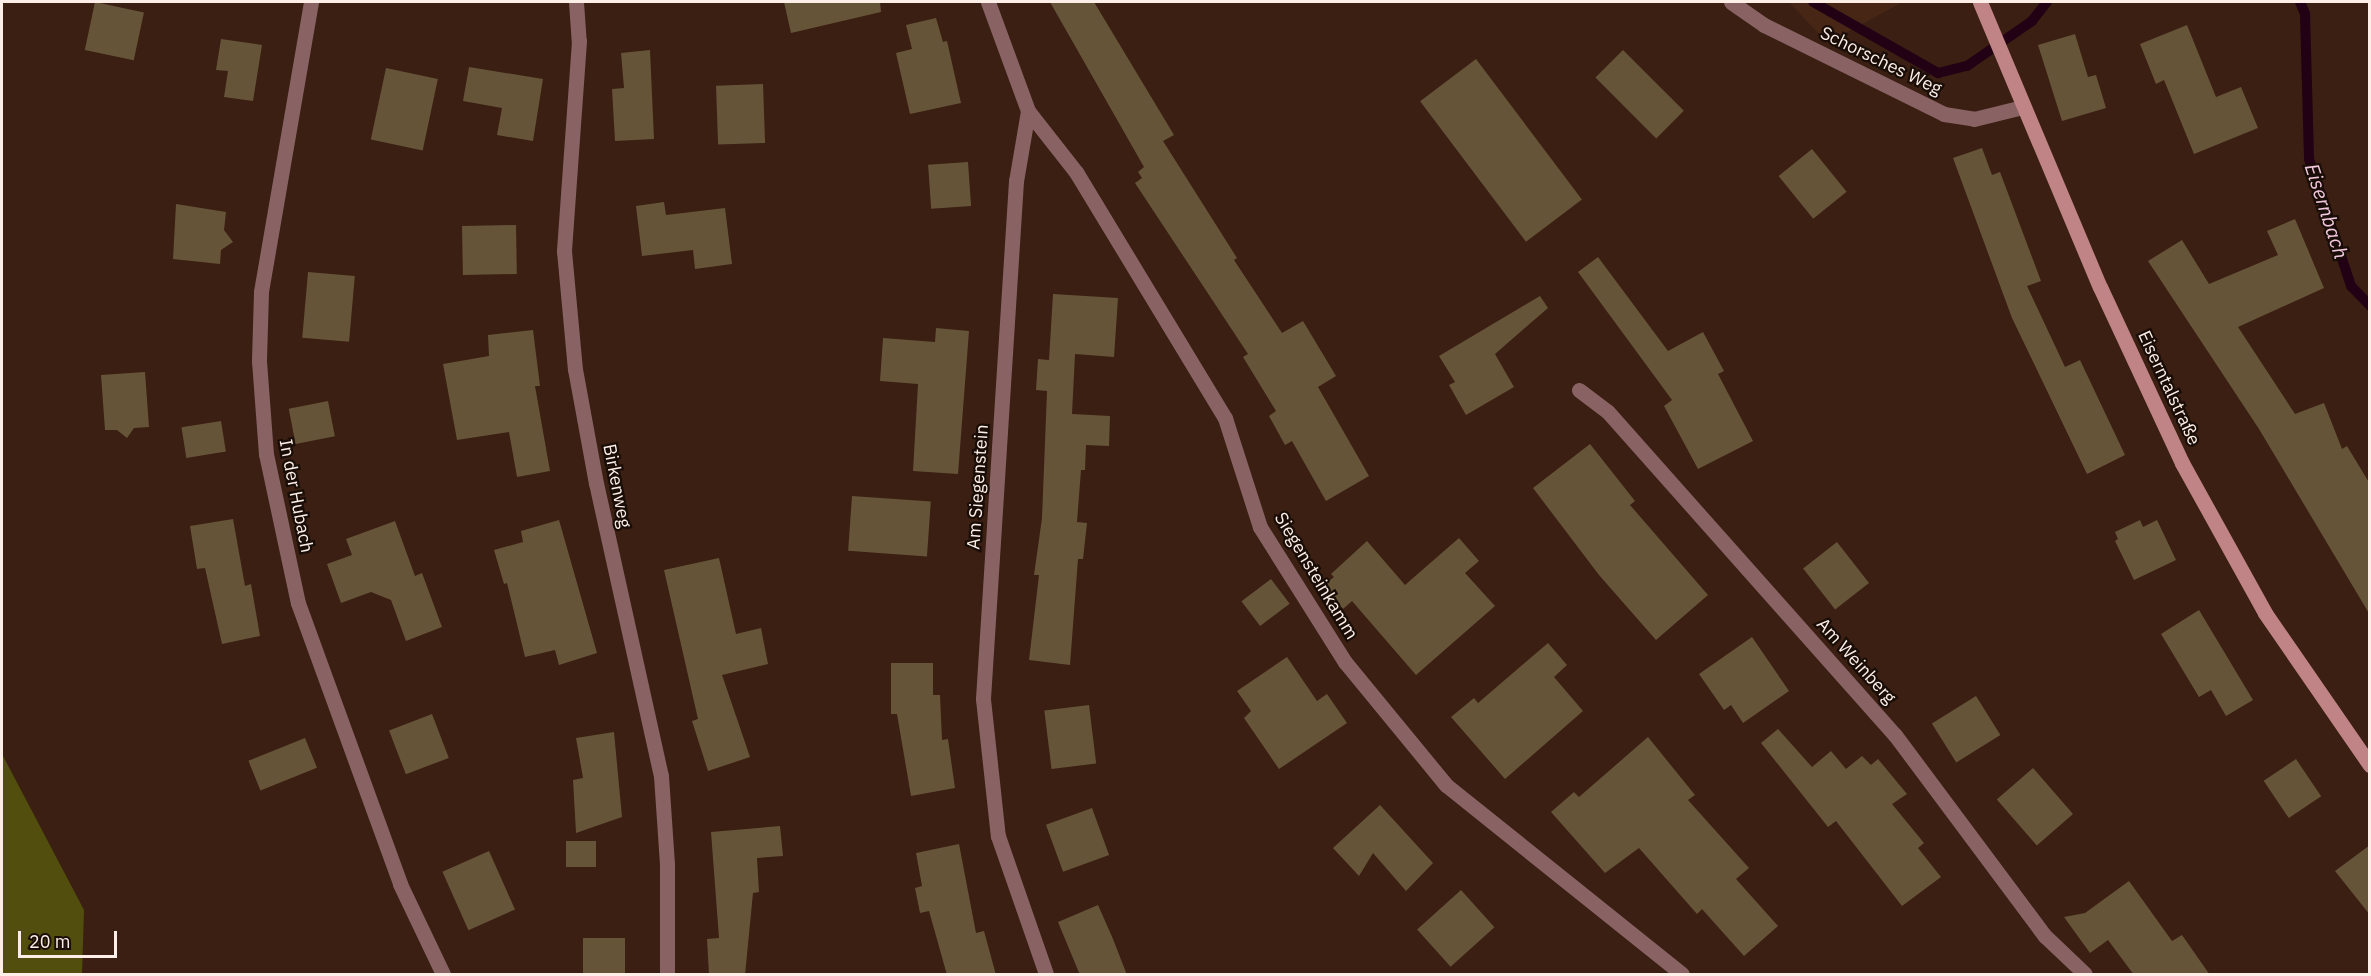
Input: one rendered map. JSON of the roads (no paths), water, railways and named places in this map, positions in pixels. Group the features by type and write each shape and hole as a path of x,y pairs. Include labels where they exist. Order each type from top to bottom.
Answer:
{"main road":[{"name":"Eiserntalstraße","path":"1980,2 2023,107 2182,463 2265,613 2370,765"}],"street":[{"name":"In der Hubach","path":"311,2 261,292 259,361 266,454 298,603 400,884 443,975"},
{"name":"Birkenweg","path":"576,2 579,41 564,251 575,369 596,483 661,776 667,864 667,975"},
{"name":"Am Siegenstein","path":"988,2 1028,111 1016,182 983,699 998,836 1046,975"},
{"name":"Schorsches Weg","path":"1731,2 1764,25 1944,114 1974,119 2023,107"},
{"name":"Siegensteinkamm","path":"1028,111 1076,172 1225,418 1260,527 1345,662 1446,784 1682,975"},
{"name":"Am Weinberg","path":"1579,390 1608,412 1895,735 2045,936 2085,975"}],"waterway":[{"name":"Eisernbach","path":"1813,2 1938,73 1967,66 2032,21 2047,2"},
{"name":"Eisernbach","path":"2300,2 2305,14 2309,159 2351,286 2370,306"}]}
